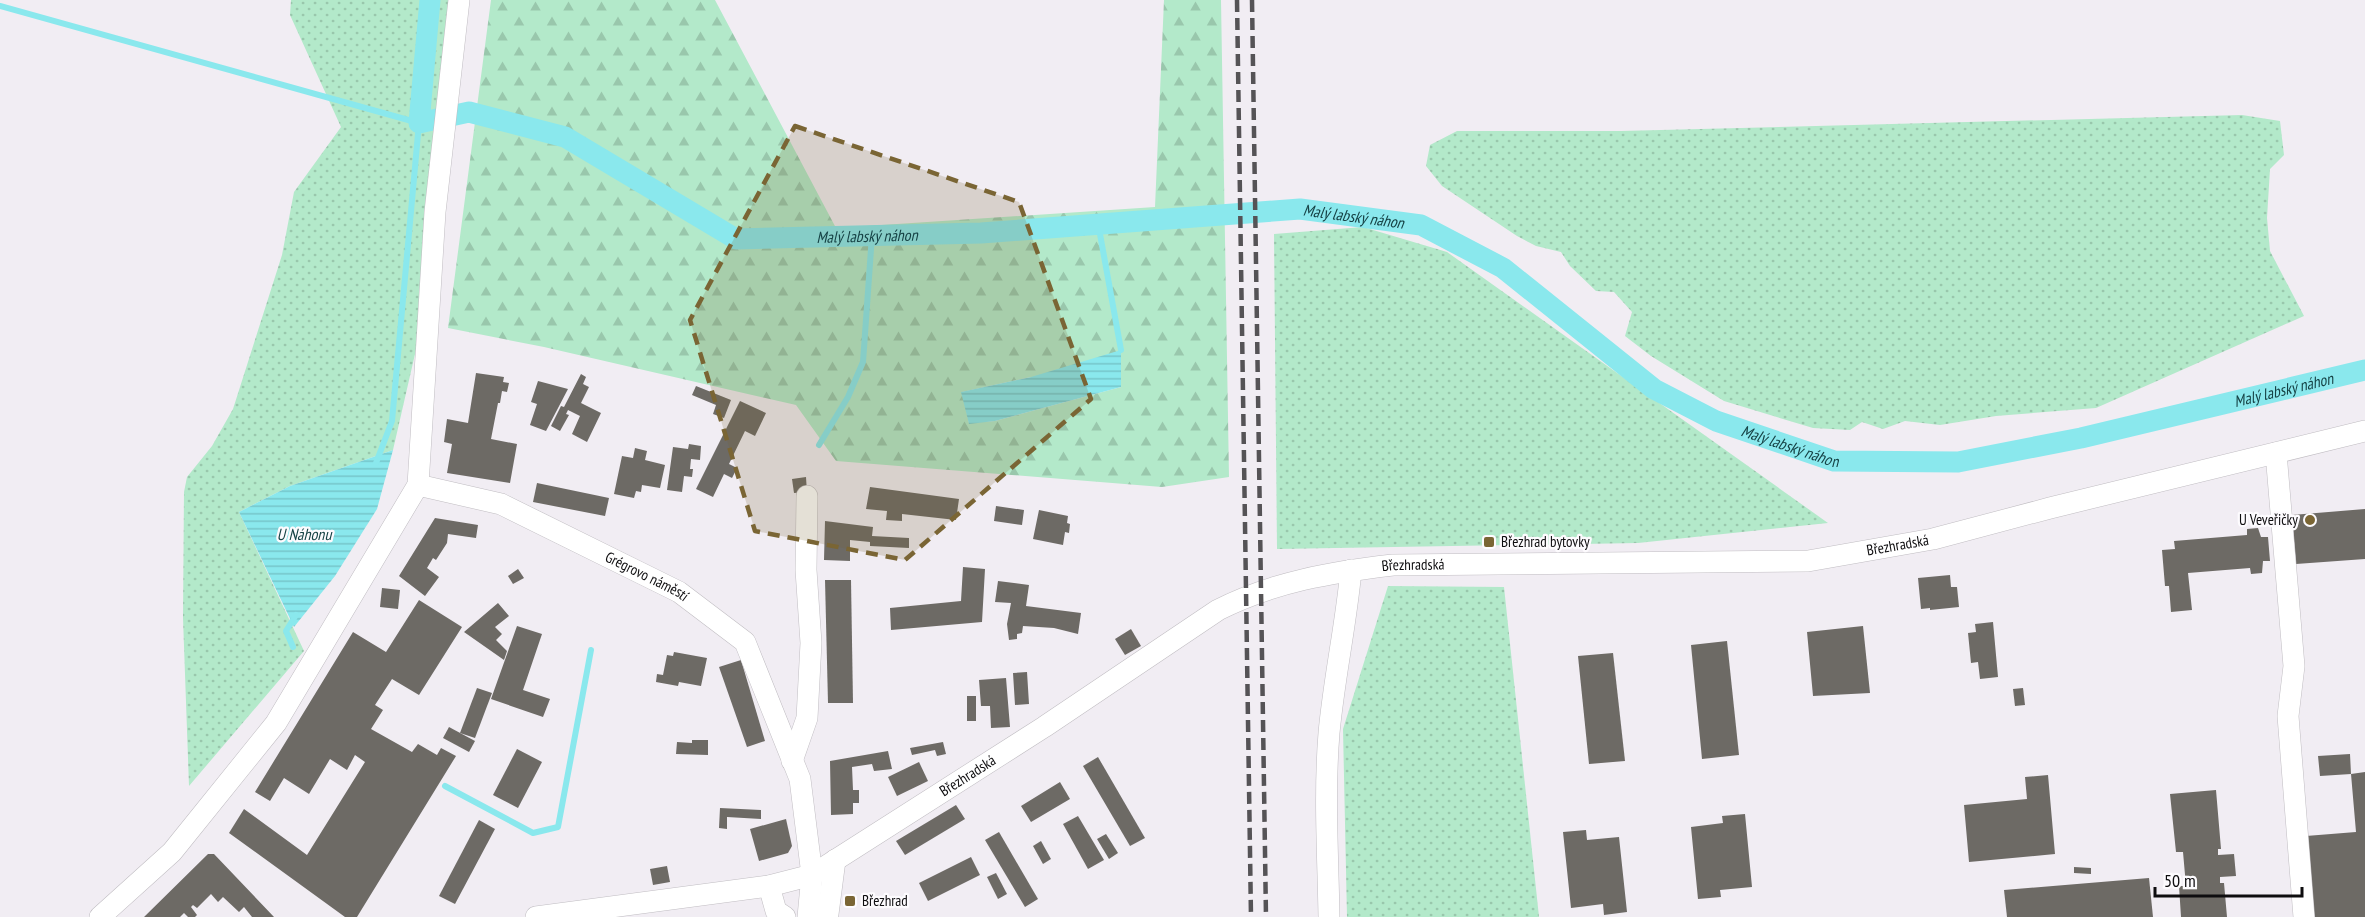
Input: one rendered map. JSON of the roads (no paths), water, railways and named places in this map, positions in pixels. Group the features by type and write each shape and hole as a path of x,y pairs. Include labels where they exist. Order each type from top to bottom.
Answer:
{"street":[{"path":"100,917 172,852 276,723 418,485 435,212 459,0"},
{"name":"Březhradská","path":"536,917 769,886 812,875 1044,727 1218,610 1260,591 1294,581 1393,565 1808,561 1933,539 2365,431"},
{"path":"2276,453 2294,666 2288,716 2304,917"},
{"name":"Grégrovo náměstí","path":"418,485 501,504 679,592 745,642 800,780 812,875 808,917"},
{"path":"792,761 807,718 811,643 806,570 807,496"},
{"path":"1329,917 1329,736 1335,677 1348,610 1351,570"},
{"path":"824,917 828,914 835,860"},
{"path":"769,886 776,911 785,917"}],"water":[{"path":"1121,350 1121,387 995,421 969,424 961,392 1031,377"},
{"name":"U Náhonu","path":"393,450 377,509 335,576 294,627 239,512 290,486"}],"waterway":[{"name":"Malý labský náhon","path":"430,0 419,123 469,112 565,137 736,239 981,233 1300,209 1421,225 1503,268 1654,389 1716,421 1834,461 1958,462 2081,438 2365,370"},
{"path":"0,6 419,123 392,421 376,463"},
{"path":"1098,223 1121,350"},
{"path":"819,445 848,397 863,362 872,235"},
{"path":"293,647 286,631 296,615"},
{"path":"445,786 533,833 558,827 591,650"}],"railway":[{"path":"1237,0 1251,917"},
{"path":"1252,0 1266,917"}],"place":[{"name":"U Veveřičky","path":"2310,520"},
{"name":"Březhrad bytovky","path":"1489,542"},
{"name":"Březhrad","path":"850,901"}]}
